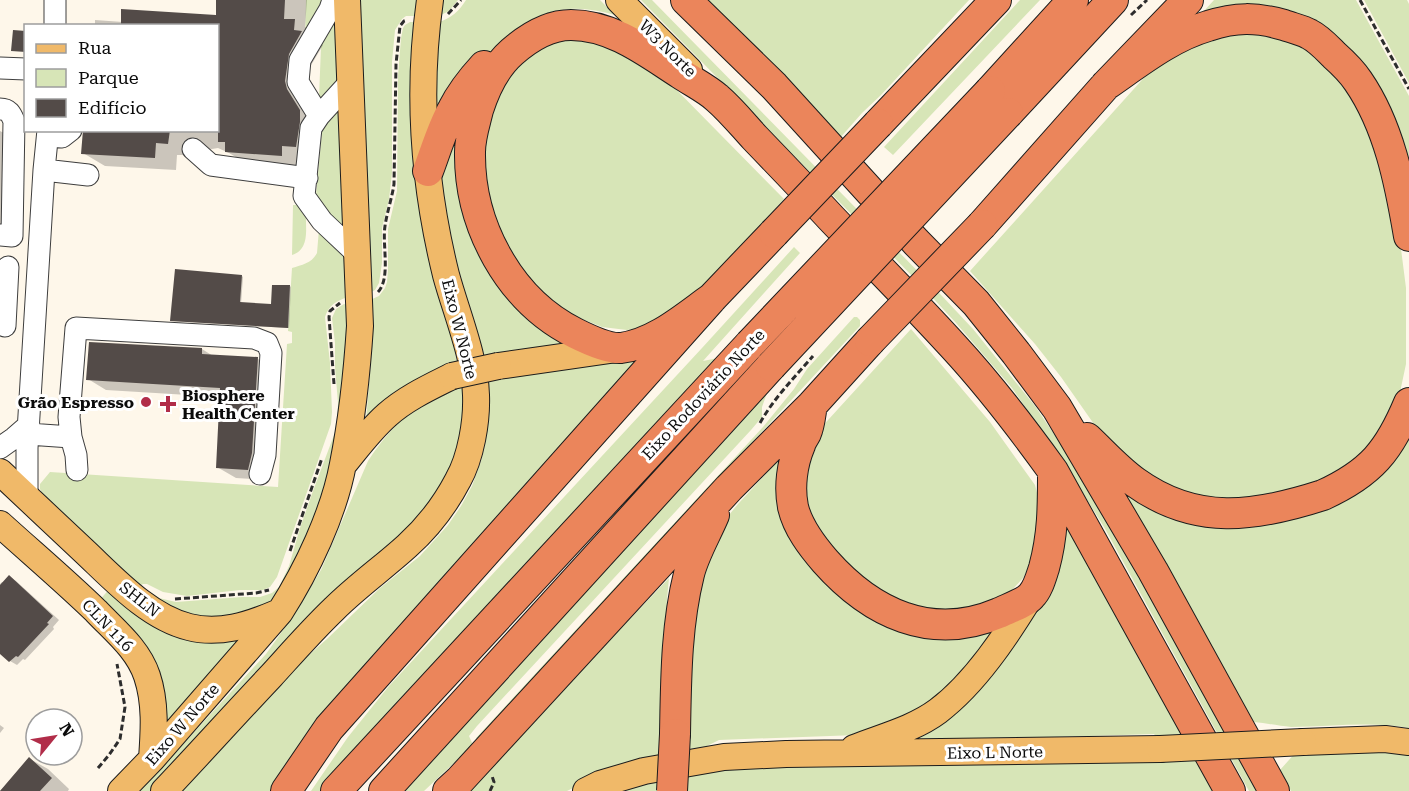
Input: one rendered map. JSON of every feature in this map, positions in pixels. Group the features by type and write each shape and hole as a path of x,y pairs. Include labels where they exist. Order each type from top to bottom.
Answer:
{"highway":[{"path":"686,0 774,86 916,242 976,303 1017,353 1057,408 1153,571 1274,791"},
{"path":"286,791 329,728 712,298 996,0"},
{"name":"Eixo Rodoviário Norte","path":"384,791 771,366 999,102 1073,0"},
{"name":"Eixo Rodoviário Norte","path":"336,791 750,344 999,102 1113,0"},
{"path":"448,791 729,488 812,405 982,225 1106,85 1188,0"},
{"path":"1106,85 1179,37 1208,26 1242,18 1268,21 1309,34 1324,45 1358,80 1374,110 1396,173 1409,236"},
{"path":"428,171 444,127 467,87 499,52 543,31 570,25 596,27 626,39 716,97 956,349 1025,433 1053,471 1230,791"},
{"path":"525,40 504,59 486,87 473,128 470,151 473,188 481,220 505,271 526,297 547,316 588,339 617,349 644,342 670,328 712,298"},
{"path":"1057,408 1116,467 1150,492 1193,509 1233,514 1267,510 1316,497 1334,490 1358,475 1367,469 1389,444 1409,403"},
{"path":"812,405 806,433 800,444 792,471 793,509 802,530 818,553 846,582 884,609 903,618 931,625 966,623 985,619 1030,597 1040,580 1052,536 1053,471"},
{"path":"672,791 680,623 690,572 715,513 729,488"}],"main road":[{"name":"Eixo W Norte","path":"121,791 152,759 280,612 295,589 332,506 334,458 358,365 360,317 347,0"},
{"name":"W3 Norte","path":"619,0 716,97"},
{"name":"Eixo W Norte","path":"164,791 335,608 410,544 440,508 459,478 473,439 476,395 471,363 446,273 432,203 424,129 423,81 427,19 435,9"},
{"path":"334,458 368,435 388,414 413,396 452,376 498,366 617,349"},
{"name":"SHLN","path":"0,472 147,608 169,621 190,628 231,629 251,624 280,612"},
{"name":"CLN 116","path":"0,524 81,597 123,638 138,657 147,675 153,698 152,759"},
{"path":"81,597 90,592 108,573"},
{"path":"836,754 908,728 937,711 969,682 1011,629 1030,597"},
{"name":"Eixo L Norte","path":"586,791 600,783 644,771 724,757 786,754 1160,749 1385,739 1409,742"}],"street":[{"path":"319,116 298,82 300,60 333,0"},
{"path":"0,68 24,69"},
{"path":"350,82 311,128 304,196 321,221 357,254"},
{"path":"0,108 10,112 14,121 6,236 40,239"},
{"path":"27,497 28,429 48,133 62,137 68,132"},
{"path":"193,148 211,165 307,178"},
{"path":"44,170 88,175"},
{"path":"35,328 2,326 4,267 39,268"},
{"path":"77,470 69,417 76,328 254,338 267,343 271,353 265,455 260,474"},
{"path":"0,448 28,429 71,436"}],"path":[{"path":"435,9 449,14 461,0"},
{"path":"1360,0 1409,89"},
{"path":"377,292 381,288 384,275 385,227 394,184 396,75 400,26 404,21 410,20"},
{"path":"334,385 329,317 333,307 343,302"},
{"path":"287,558 308,497 334,458"},
{"path":"167,597 179,599 256,593 266,592 273,587"},
{"path":"98,768 120,740 125,707 117,661"}],"green space":[{"path":"306,0 328,0 305,42"},
{"path":"358,0 419,0 417,16 406,16 395,30 392,62 392,173 382,228 382,263 379,283 375,290 369,293"},
{"path":"441,0 458,0 449,11 439,16"},
{"path":"466,0 600,0 615,15 592,10 569,9 547,13 527,23 508,36 492,52 436,125 438,22 454,14"},
{"path":"641,0 652,0 943,297 973,329 1035,406 1089,486 1258,791 1249,791 1104,527 1066,466 1012,388 919,283"},
{"path":"704,0 969,0 840,138"},
{"path":"1020,0 1040,0 893,155 884,147"},
{"path":"1214,0 1356,0 1409,96 1409,182 1363,67 1203,12"},
{"path":"1364,0 1407,0 1409,4 1409,83"},
{"path":"337,8 340,83 323,102 319,97 321,47 314,47"},
{"path":"410,22 416,22 458,363 366,421 371,360 370,300 379,296 387,282 388,229 397,191 398,76 401,38 403,28"},
{"path":"1245,28 1303,43 1355,98 1377,152 1400,241 1406,288 1406,364 1399,397 1366,455 1330,480 1249,500 1199,498 1153,481 1096,427 1035,344 970,271 1159,61 1174,49"},
{"path":"575,32 656,69 784,199 699,294 656,326 627,330 602,327 572,315 547,296 514,258 499,232 490,207 482,162 493,99 517,57"},
{"path":"340,103 346,233 318,202 316,195 322,131"},
{"path":"454,124 468,213 584,344 481,356 452,249 441,175"},
{"path":"293,205 300,205 306,210 306,237 302,248 292,255"},
{"path":"319,229 345,256 348,297 334,304 325,317 330,363 331,424 277,577 270,587 263,590 240,590 187,596 163,592 147,584 138,587 45,499 40,484 50,472 278,487 287,344 292,343 292,332 288,331 292,268 306,263 315,256"},
{"path":"794,247 800,253 703,361 723,357 321,791 311,791 348,737 389,686"},
{"path":"344,304 348,305 351,344 333,474 297,567 273,600 252,613 225,620 173,612 145,590 159,598 176,602 260,597 272,593 279,587 289,566 300,528 337,427 338,403 332,318 336,309"},
{"path":"854,317 860,320 860,326 477,739 763,427 807,369"},
{"path":"911,329 990,422 1035,485 1040,504 1041,520 1029,568 1012,590 994,602 940,613 899,601 866,584 808,524 804,458 818,431"},
{"path":"648,348 274,791 177,791 291,671 380,588 420,556 448,525 472,486 481,461 485,444 488,377 578,368 599,364"},
{"path":"464,383 466,413 460,452 438,501 250,681 151,791 140,791 266,654 293,616 321,570 368,461 382,442 414,409 437,394"},
{"path":"767,393 762,407 762,417 477,726 469,736 473,745 424,791 400,791"},
{"path":"1409,429 1409,728 1365,725 1291,727 1254,722 1120,484 1293,516"},
{"path":"778,461 779,501 838,592 1002,621 956,683 921,715 857,735 719,740 703,748 661,754 601,774 567,791 466,791 669,578 662,736 687,612 720,526"},
{"path":"1063,513 1217,791 682,791 682,778 730,767 771,768 1169,753 1154,734 896,742 954,707"},
{"path":"112,586 151,619 247,633 157,739 161,717 97,603"},
{"path":"1409,750 1409,791 1291,791 1280,770 1297,751"},
{"path":"661,781 660,791 620,791 628,787"}],"building":[{"path":"216,0 285,0 284,19 295,19 294,30 302,31 289,54 285,81 287,89 300,110 296,147 282,146 282,156 225,152 225,142 218,142 219,24 121,24 121,9 216,15"},
{"path":"13,30 24,31 24,52 11,51"},
{"path":"83,132 170,132 168,144 156,143 155,158 81,154"},
{"path":"175,269 242,275 240,302 271,304 272,285 290,285 288,328 170,321"},
{"path":"89,342 202,348 202,354 258,357 252,453 248,470 216,468 220,388 86,380"},
{"path":"9,575 53,616 47,623 49,624 18,657 16,656 9,662 0,654 0,585"},
{"path":"24,763 24,767 40,767 52,778 40,791 0,791"}],"place":[{"name":"Grão Espresso","path":"146,402"},
{"name":"Biosphere Health Center","path":"168,404"}]}
